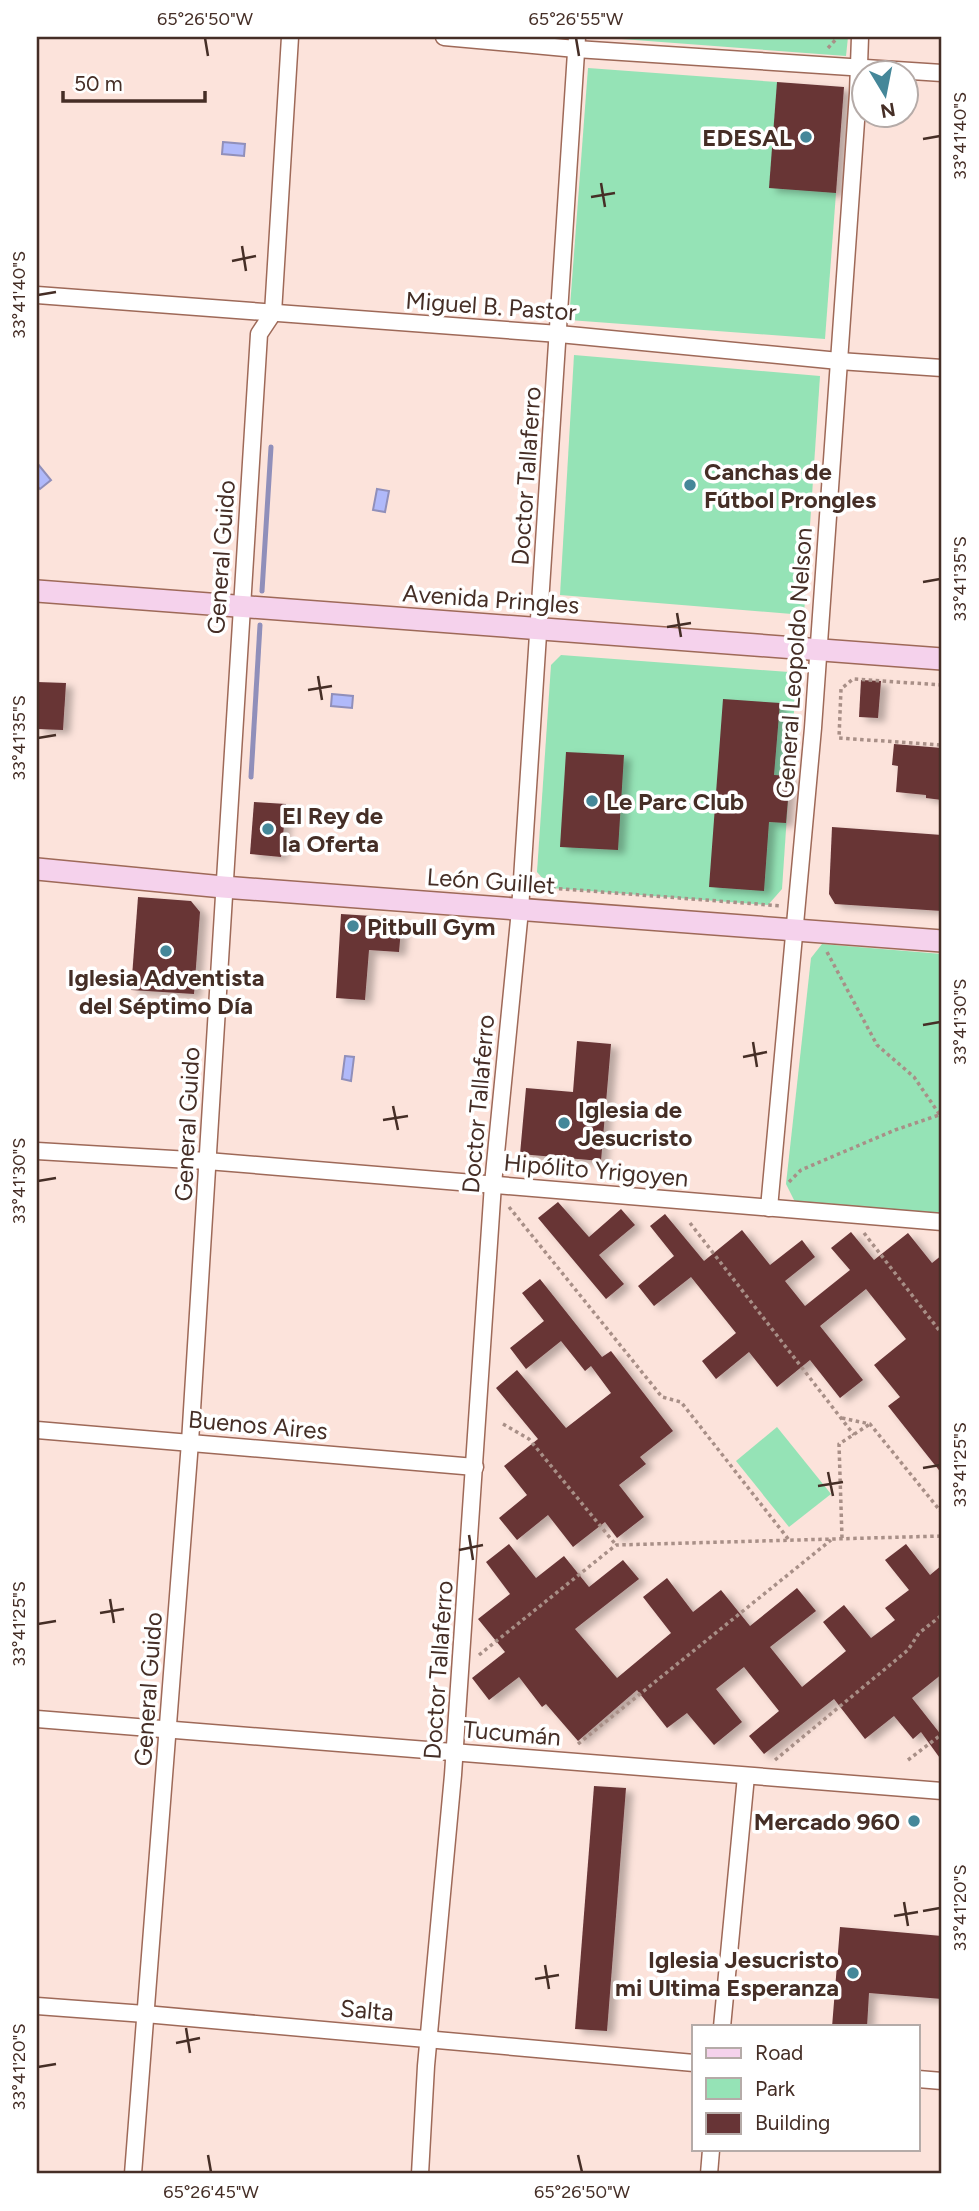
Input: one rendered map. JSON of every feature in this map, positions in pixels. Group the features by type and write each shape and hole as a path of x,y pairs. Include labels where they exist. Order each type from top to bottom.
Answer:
{"main road":[{"name":"Avenida Pringles","path":"37,591 942,659"},
{"name":"León Guillet","path":"37,869 223,887 942,941"}],"street":[{"name":"General Guido","path":"133,2174 190,1442 259,334 273,313 289,37"},
{"path":"444,37 576,43 850,66"},
{"name":"General Leopoldo Nelson","path":"858,60 860,37"},
{"name":"Doctor Tallaferro","path":"420,2174 426,2066 454,1751 475,1467 493,1184 520,909 576,43"},
{"path":"920,71 942,73"},
{"name":"General Leopoldo Nelson","path":"769,1208 818,650 855,130"},
{"name":"Miguel B. Pastor","path":"37,295 559,334 839,361 942,368"},
{"name":"Hipólito Yrigoyen","path":"37,1151 207,1161 942,1223"},
{"name":"Buenos Aires","path":"37,1430 475,1467"},
{"name":"Tucumán","path":"37,1719 942,1791"},
{"path":"722,2025 746,1776"},
{"name":"Salta","path":"37,2006 692,2063"},
{"path":"920,2079 942,2081"},
{"path":"709,2174 710,2152"}],"path":[{"path":"942,685 852,679 841,689 839,738 942,745"},
{"path":"529,886 784,906"},
{"path":"786,1185 802,1170 895,1130 941,1115 914,1077 877,1045 822,944"},
{"path":"506,1204 662,1397 681,1402 789,1540"},
{"path":"691,1223 854,1435"},
{"path":"857,1224 942,1334"},
{"path":"842,1418 870,1423 942,1513"},
{"path":"842,1538 839,1444 870,1423"},
{"path":"503,1424 529,1439 616,1545"},
{"path":"472,1660 616,1545 942,1536"},
{"path":"574,1748 833,1539"},
{"path":"769,1765 908,1650 919,1633 942,1615"},
{"path":"908,1760 942,1734"}],"green space":[{"path":"595,37 848,37 846,56"},
{"path":"588,68 777,82 836,193 825,339 569,320"},
{"name":"Canchas de Fútbol Prongles","path":"574,355 820,376 804,615 560,595"},
{"path":"561,655 789,672 796,681 782,889 768,905 551,888 537,872 551,665"},
{"path":"822,944 942,954 942,1213 795,1202 786,1184 811,958"},
{"path":"777,1427 831,1494 789,1527 736,1461"}],"water":[{"path":"223,142 245,144 244,156 222,154"},
{"path":"37,463 51,480 40,489 37,486"},
{"path":"377,489 389,491 385,512 373,510"},
{"path":"332,694 353,696 352,708 331,706"},
{"path":"345,1056 354,1057 351,1081 342,1079"}],"building":[{"name":"EDESAL","path":"777,82 844,87 836,193 769,188"},
{"path":"861,680 881,681 878,718 859,717"},
{"path":"37,682 66,683 63,730 37,729"},
{"path":"723,699 780,703 774,775 790,776 786,823 769,822 764,891 709,887"},
{"path":"894,744 942,748 942,800 926,798 926,795 896,792 898,766 892,765"},
{"name":"Le Parc Club","path":"566,752 624,755 618,850 560,847"},
{"name":"El Rey de la Oferta","path":"254,802 286,804 281,857 250,854"},
{"path":"832,827 942,835 942,911 835,904 829,894"},
{"name":"Iglesia Adventista del Séptimo Día","path":"138,897 191,901 200,912 194,994 131,990"},
{"path":"341,914 402,918 399,952 369,950 365,1000 336,998"},
{"name":"Iglesia de Jesucristo","path":"577,1041 611,1044 601,1161 520,1154 526,1088 573,1092"},
{"path":"558,1202 589,1237 621,1209 635,1225 599,1255 624,1284 606,1299 538,1218"},
{"path":"665,1214 704,1261 742,1230 770,1265 802,1240 815,1257 785,1281 805,1306 850,1270 831,1248 851,1232 874,1260 908,1233 932,1263 942,1255 942,1474 888,1406 900,1397 874,1365 906,1339 866,1289 820,1326 863,1380 840,1398 810,1360 777,1387 749,1352 716,1379 702,1361 736,1333 691,1277 654,1306 638,1286 674,1256 650,1226"},
{"path":"540,1279 602,1357 611,1351 673,1431 640,1457 646,1464 619,1485 644,1517 617,1538 605,1522 573,1547 548,1515 517,1540 499,1518 527,1495 504,1466 538,1439 496,1388 517,1370 566,1428 611,1393 591,1366 585,1371 561,1341 526,1369 510,1348 544,1321 522,1293"},
{"path":"509,1544 536,1578 564,1556 589,1587 623,1560 639,1579 575,1629 617,1678 671,1633 643,1597 667,1578 693,1612 721,1590 750,1626 797,1588 816,1611 770,1647 802,1687 846,1651 823,1622 844,1605 871,1638 895,1620 885,1608 909,1590 885,1560 906,1544 930,1575 942,1565 942,1674 912,1698 942,1736 942,1761 921,1732 913,1739 894,1716 865,1739 834,1699 764,1754 749,1736 779,1711 744,1667 716,1689 742,1722 714,1745 687,1713 667,1728 637,1690 578,1741 546,1704 542,1707 519,1677 489,1700 472,1678 505,1652 478,1619 510,1594 486,1562"},
{"path":"594,1786 626,1788 607,2031 575,2029"},
{"path":"840,1927 942,1936 942,1999 869,1993 867,2025 832,2025"}],"waterway":[{"path":"262,591 271,447"},
{"path":"251,777 260,625"}],"place":[{"name":"EDESAL","path":"806,137"},
{"name":"Canchas de Fútbol Prongles","path":"690,485"},
{"name":"Le Parc Club","path":"592,801"},
{"name":"El Rey de la Oferta","path":"268,829"},
{"name":"Pitbull Gym","path":"353,926"},
{"name":"Iglesia Adventista del Séptimo Día","path":"166,951"},
{"name":"Iglesia de Jesucristo","path":"564,1123"},
{"name":"Mercado 960","path":"914,1821"},
{"name":"Iglesia Jesucristo mi Ultima Esperanza","path":"853,1973"}]}
